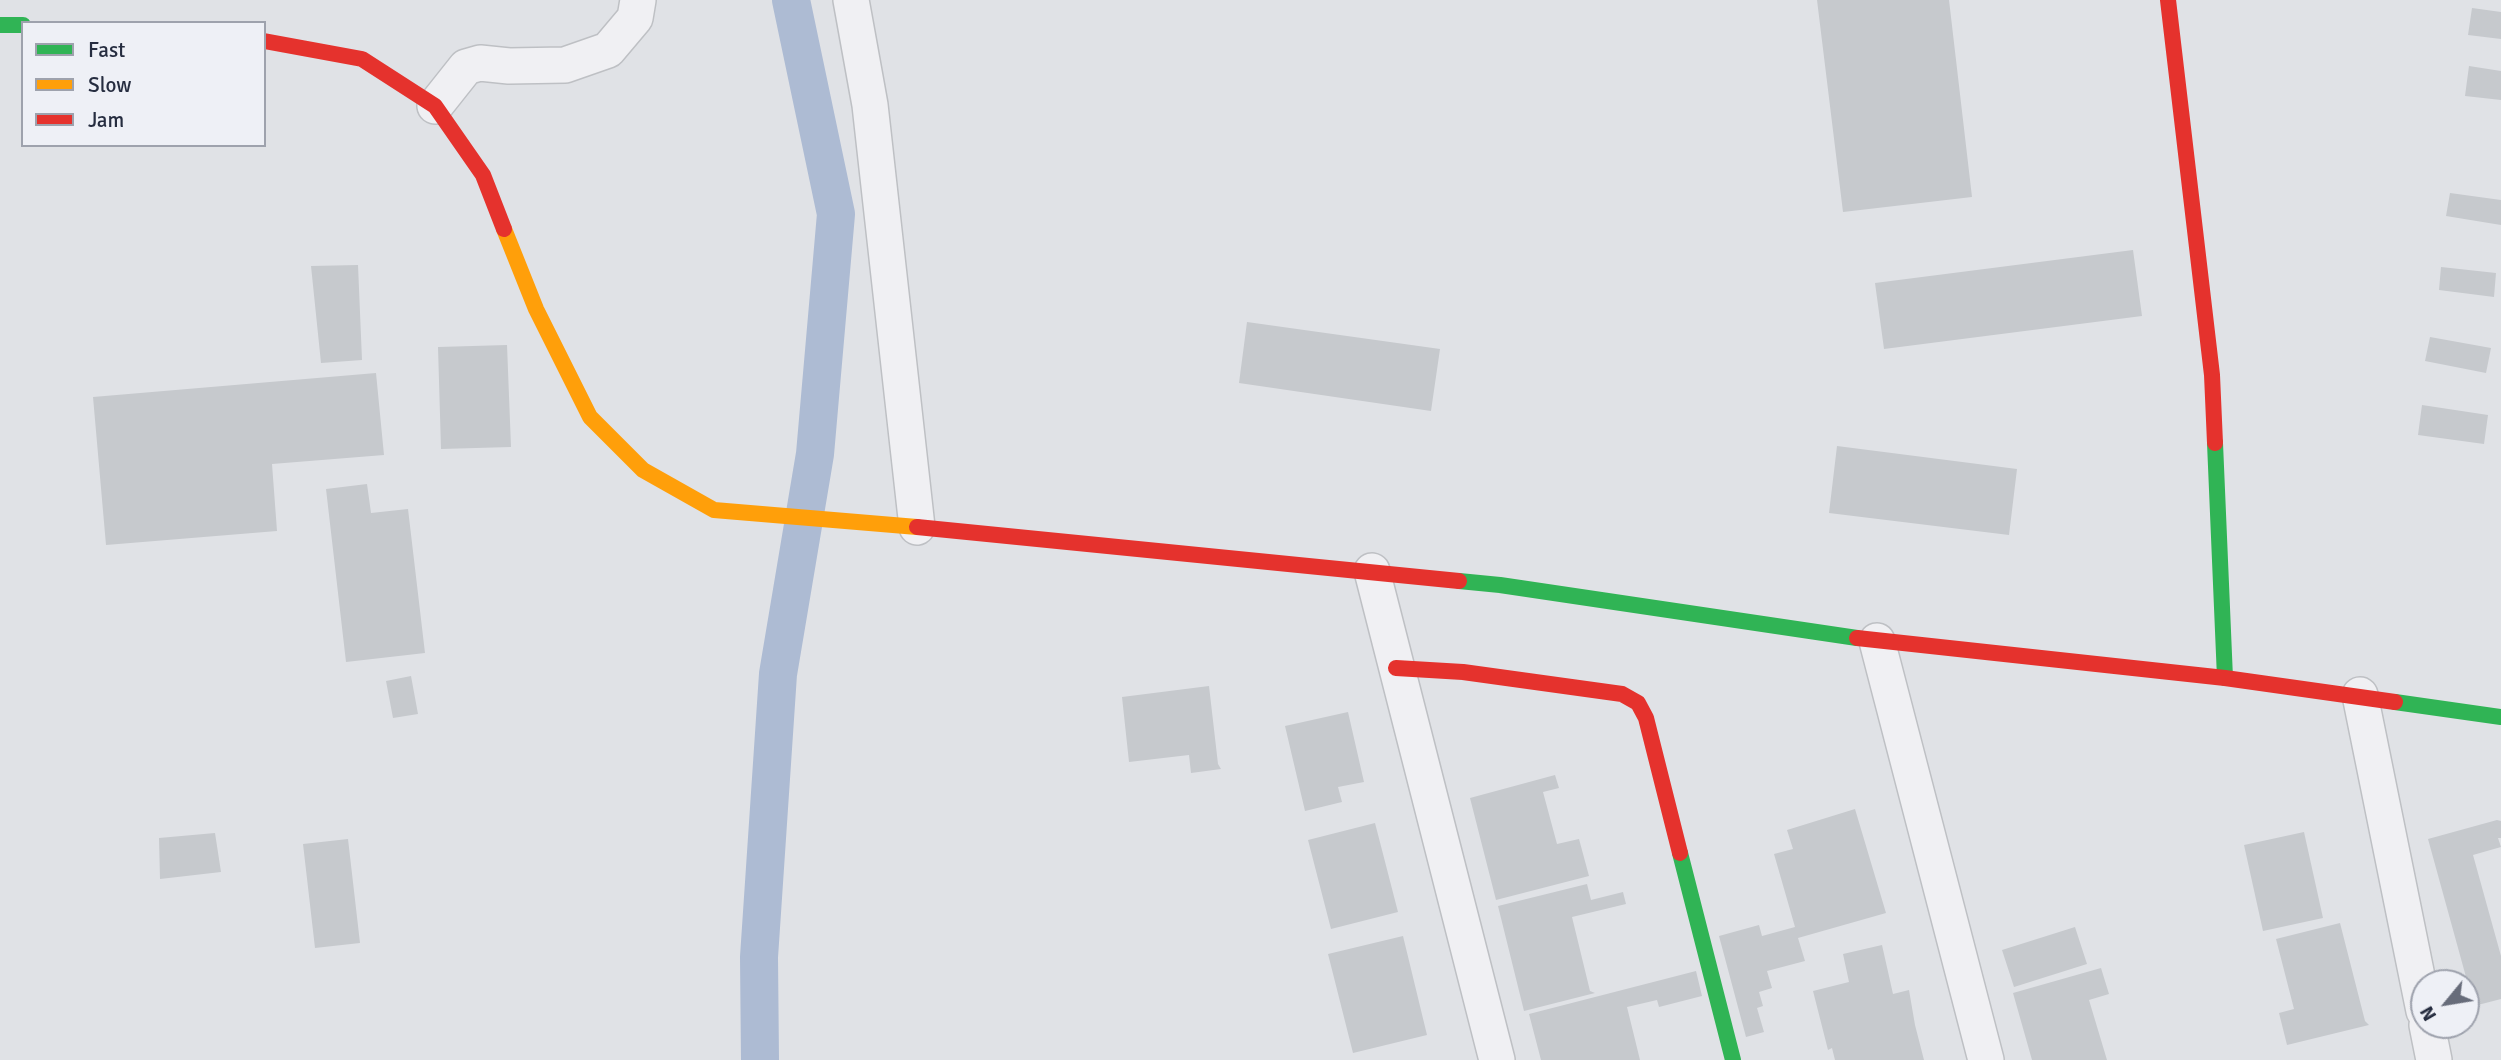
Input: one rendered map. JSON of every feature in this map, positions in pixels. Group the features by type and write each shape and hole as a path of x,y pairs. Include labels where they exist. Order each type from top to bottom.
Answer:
{"street":[{"path":"435,106 466,67 480,63 509,66 565,65 608,50 635,18 638,0"},
{"path":"850,0 870,105 900,526"},
{"path":"2168,0 2212,375 2225,678"},
{"path":"0,25 21,25"},
{"path":"266,41 362,58 435,106 483,175 536,309 590,417 643,470 714,510 1500,585 1877,641 2225,678 2501,717"},
{"path":"1372,571 1497,1060"},
{"path":"1877,641 1986,1060"},
{"path":"1396,668 1462,672 1622,694 1638,703 1651,736 1733,1060"},
{"path":"2360,695 2415,969"},
{"path":"2430,1039 2434,1060"}],"building":[{"path":"1817,0 1949,0 1972,197 1843,212"},
{"path":"2472,8 2501,12 2501,39 2468,35"},
{"path":"2469,66 2501,71 2501,100 2465,96"},
{"path":"2450,193 2501,200 2501,225 2446,216"},
{"path":"2133,250 2142,316 1884,349 1875,283"},
{"path":"358,265 362,360 321,363 311,266"},
{"path":"2441,267 2496,273 2494,297 2439,290"},
{"path":"1247,322 1440,349 1431,411 1239,383"},
{"path":"2430,337 2491,348 2486,373 2425,361"},
{"path":"507,345 511,447 441,449 438,347"},
{"path":"376,373 384,455 272,464 277,531 106,545 93,397"},
{"path":"2422,405 2488,415 2484,444 2418,435"},
{"path":"1837,446 2017,469 2009,535 1829,513"},
{"path":"367,484 371,513 408,509 425,653 346,662 326,489"},
{"path":"411,676 418,714 393,718 386,681"},
{"path":"1209,686 1218,764 1221,769 1191,773 1189,755 1129,762 1122,697"},
{"path":"1348,712 1364,782 1338,787 1342,802 1305,811 1285,726"},
{"path":"1555,775 1559,788 1543,792 1557,844 1579,839 1589,876 1496,900 1470,798"},
{"path":"1855,809 1886,913 1798,938 1805,961 1767,971 1772,988 1759,992 1763,1006 1757,1008 1764,1032 1746,1037 1719,936 1759,925 1762,936 1795,927 1774,854 1793,849 1787,830"},
{"path":"2501,821 2501,838 2498,838 2501,847 2473,855 2501,956 2501,999 2480,1004 2480,969 2464,969 2428,839"},
{"path":"1375,823 1398,912 1331,929 1308,840"},
{"path":"2304,832 2323,918 2263,931 2244,845"},
{"path":"215,833 221,872 160,879 159,838"},
{"path":"348,839 360,943 315,948 303,844"},
{"path":"1587,884 1591,900 1623,892 1626,904 1572,917 1590,991 1595,993 1524,1011 1498,906"},
{"path":"2340,923 2365,1021 2369,1025 2287,1045 2279,1013 2294,1009 2276,939"},
{"path":"2075,927 2087,964 2014,987 2002,950"},
{"path":"1403,936 1427,1035 1353,1053 1328,954"},
{"path":"1882,945 1893,994 1909,990 1924,1060 1835,1060 1832,1048 1828,1050 1813,991 1849,982 1843,954"},
{"path":"2101,968 2109,994 2089,1000 2107,1060 2032,1060 2013,993"},
{"path":"1696,971 1702,996 1659,1007 1657,1000 1627,1007 1640,1060 1541,1060 1529,1014"}],"waterway":[{"path":"760,1060 759,957 778,674 815,454 836,214 791,0"}],"traffic: fast":[{"path":"0,25 21,25"},
{"path":"2215,443 2225,678"},
{"path":"1459,581 1857,638"},
{"path":"2395,702 2501,717"},
{"path":"1680,853 1733,1060"}],"traffic: slow":[{"path":"504,229 536,309 590,417 643,470 714,510 917,527"}],"traffic: jam":[{"path":"2168,0 2212,375 2215,443"},
{"path":"266,41 362,59 435,106 483,175 504,229"},
{"path":"917,527 1459,581"},
{"path":"1857,638 2225,678 2395,702"},
{"path":"1396,668 1463,672 1622,694 1638,703 1646,718 1680,853"}]}
